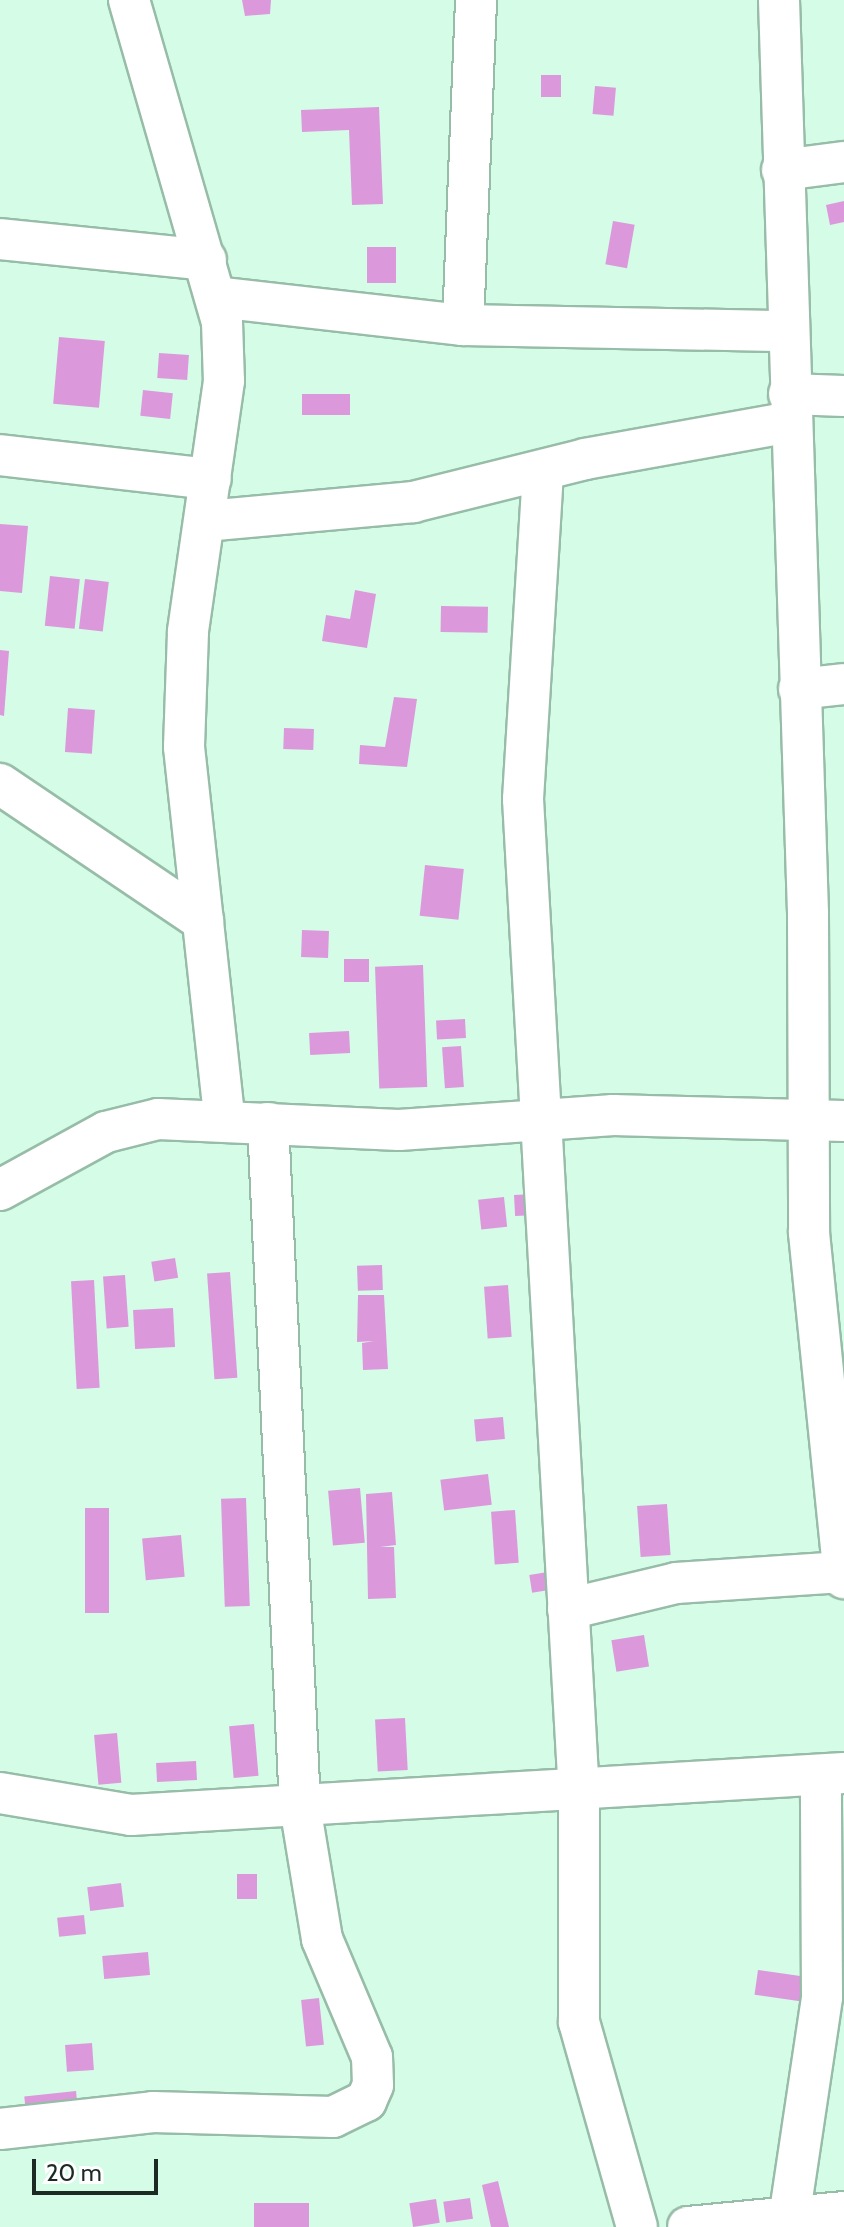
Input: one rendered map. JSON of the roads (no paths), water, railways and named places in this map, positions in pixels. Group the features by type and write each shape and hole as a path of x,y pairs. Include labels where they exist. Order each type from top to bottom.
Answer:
{"street":[{"path":"129,0 211,278 224,381 188,632 184,747 224,1118"},
{"path":"463,325 476,0"},
{"path":"779,0 799,689 825,1117 844,1578"},
{"path":"782,170 844,162"},
{"path":"0,239 463,325 787,331"},
{"path":"205,521 413,502 844,396"},
{"path":"0,455 211,479"},
{"path":"543,472 523,799 579,1793 579,2022 637,2227"},
{"path":"799,689 844,684"},
{"path":"0,784 203,921"},
{"path":"0,1190 106,1132 158,1119 224,1118 399,1130 542,1120 825,1117"},
{"path":"0,2129 153,2112 333,2117 366,2101 372,2057 322,1939 300,1806 268,1123"},
{"path":"568,1609 689,1582 843,1572"},
{"path":"0,1793 131,1815 579,1793 832,1774 822,1997 790,2212"},
{"path":"688,2227 790,2212 844,2212"}]}
